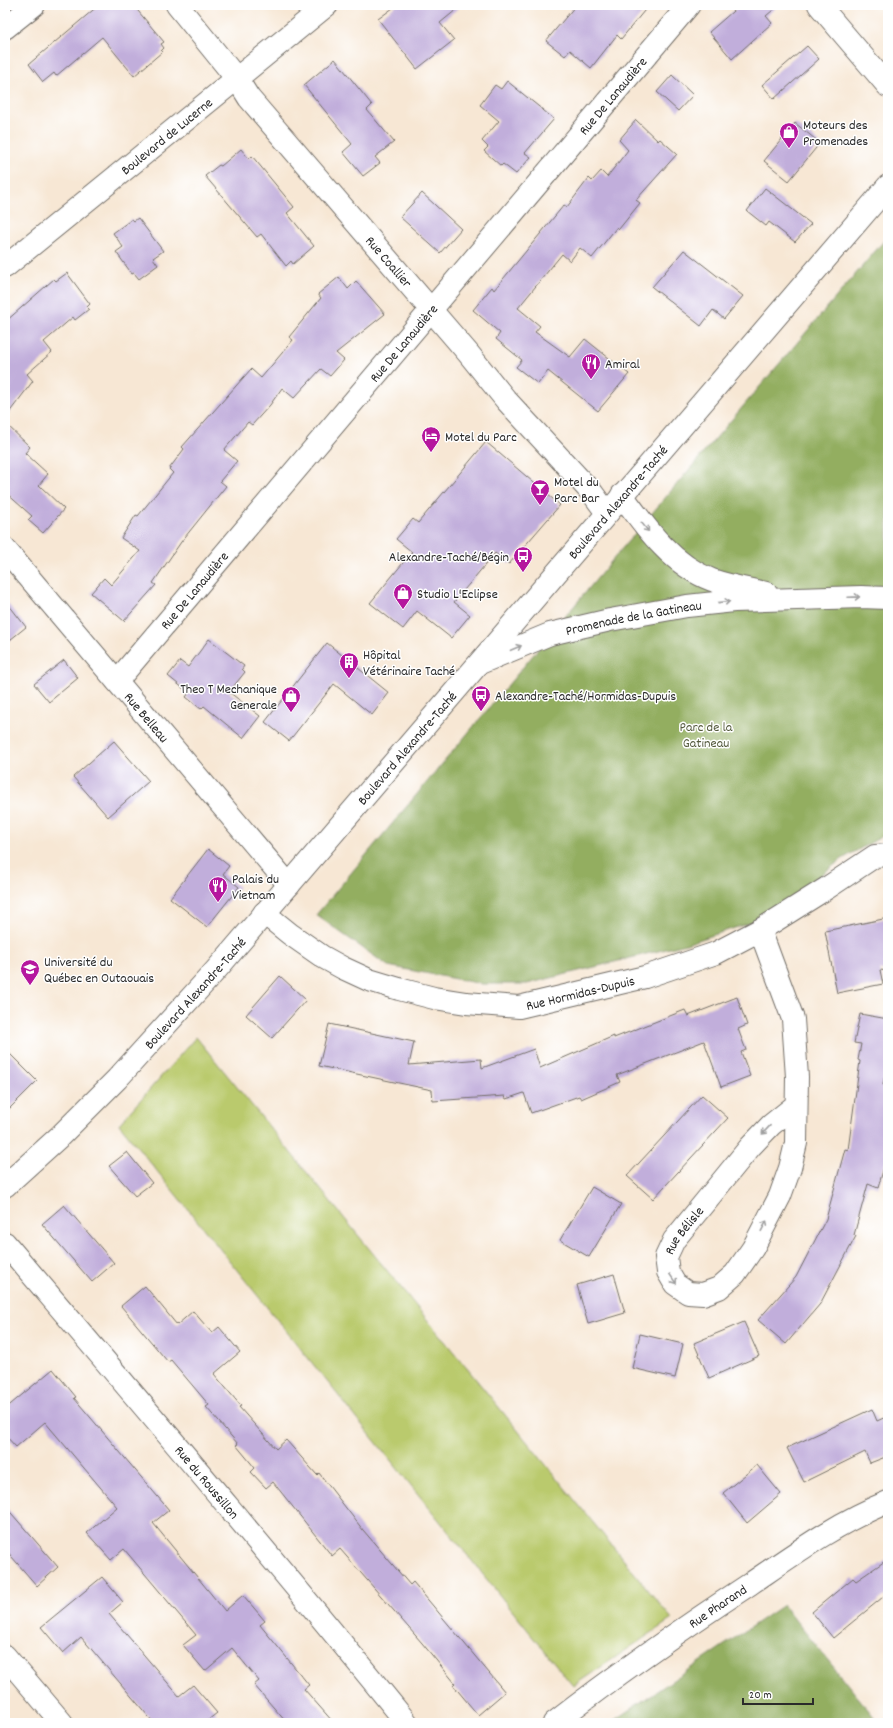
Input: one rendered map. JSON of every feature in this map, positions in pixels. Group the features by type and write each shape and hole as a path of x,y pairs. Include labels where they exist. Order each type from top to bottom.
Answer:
{"street":[{"path":"5,28 34,5"},
{"name":"Rue Coallier","path":"177,5 237,79 250,98 506,400 593,494 607,513"},
{"name":"Boulevard de Lucerne","path":"5,268 327,5"},
{"name":"Rue De Lanaudière","path":"117,681 689,5"},
{"path":"819,5 888,86"},
{"name":"Boulevard Alexandre-Taché","path":"5,1186 59,1137 117,1078 216,970 888,186"},
{"name":"Promenade de la Gatineau","path":"622,495 657,541 671,555 691,568 712,580 794,600"},
{"name":"Rue Belleau","path":"5,549 289,885"},
{"name":"Promenade de la Gatineau","path":"480,663 550,634 610,620 687,606 734,601 861,597 888,598"},
{"name":"Rue Hormidas-Dupuis","path":"264,913 290,934 323,957 369,980 434,998 466,1003 520,1007 645,977 716,953 760,930 828,888 875,856 888,855"},
{"name":"Rue Bélisle","path":"760,930 793,1019 797,1077 796,1143 790,1168 780,1196 752,1248 735,1274 719,1288 703,1294 688,1293 676,1284 668,1272 666,1257 674,1240 750,1147 771,1125 796,1105"},
{"name":"Rue du Roussillon","path":"5,1243 179,1448 272,1561 314,1607 407,1723"},
{"name":"Rue Pharand","path":"554,1723 603,1685 682,1629 814,1541 852,1519 888,1502"},
{"path":"5,1656 62,1723"}],"green space":[{"name":"Parc de la Gatineau","path":"888,236 888,833 842,859 765,918 686,944 527,984 482,984 388,966 316,915 625,545"},
{"path":"196,1037 672,1619 573,1686 119,1124"},
{"path":"783,1605 879,1723 610,1723"}],"building":[{"path":"99,5 133,5 164,42 161,44 164,48 161,51 162,52 134,76 102,37 56,76 54,73 43,82 29,64"},
{"path":"397,5 462,5 440,23 454,40 417,69 378,19"},
{"path":"576,5 649,5 621,39 617,35 591,68 570,50 565,56 546,41"},
{"path":"740,5 779,5 766,16 772,23 732,59 709,32"},
{"path":"807,46 819,59 774,99 762,85"},
{"path":"335,59 372,105 367,110 394,142 375,157 380,163 363,176 343,152 352,144 304,85"},
{"path":"672,75 693,95 678,111 657,92"},
{"path":"507,81 554,119 525,153 531,157 516,174 503,164 501,166 484,151 488,147 482,141 499,121 480,105 495,85 501,89"},
{"path":"636,120 658,141 660,139 677,154 636,200 640,203 619,229 617,227 592,258 580,248 570,261 562,254 518,308 540,326 535,332 570,357 585,339 629,374 598,411 548,371 538,384 516,367 522,360 496,339 500,333 473,310 492,287 494,290 564,205 567,207 589,178 592,181 601,171 607,177 628,150 619,140"},
{"path":"795,123 820,143 789,181 764,161"},
{"path":"241,149 249,159 252,156 294,207 287,213 314,246 293,264 291,261 286,266 261,234 257,237 205,176 219,165 221,166"},
{"path":"765,188 811,224 795,242 769,222 766,226 747,211"},
{"path":"422,193 461,229 440,253 400,217"},
{"path":"138,218 163,251 153,258 158,265 139,279 134,273 132,274 116,252 123,247 113,233 132,219 134,221"},
{"path":"684,250 743,296 724,319 713,310 701,326 652,287"},
{"path":"67,273 90,304 87,307 89,309 75,320 73,317 44,342 52,352 27,374 33,381 5,418 5,322 54,279 56,281"},
{"path":"339,277 348,289 356,281 385,314 336,353 344,360 330,376 321,369 294,398 282,388 270,405 252,425 248,422 224,450 237,461 220,481 226,486 181,542 153,583 156,585 124,621 91,593 104,578 111,585 140,551 121,538 136,515 138,516 173,473 169,469 184,449 182,447 251,369 261,378 293,340 289,337 321,298 318,294"},
{"path":"5,423 30,447 25,453 48,474 39,485 64,509 43,533 28,520 32,516 5,492"},
{"path":"486,442 560,505 509,564 495,553 454,602 470,615 451,638 417,611 403,629 370,603 412,552 396,539 413,519 418,523"},
{"path":"5,600 26,627 5,644"},
{"path":"209,639 244,666 242,669 245,672 229,692 260,716 243,738 204,706 201,709 186,697 189,693 168,676 180,661 188,667"},
{"path":"327,643 389,693 372,715 334,684 289,741 265,722"},
{"path":"64,660 78,678 49,702 34,684"},
{"path":"114,741 149,781 108,817 73,777"},
{"path":"208,849 229,866 223,874 239,887 207,927 170,898"},
{"path":"888,918 888,971 880,970 883,984 837,993 825,931"},
{"path":"280,976 306,1000 272,1038 246,1015"},
{"path":"737,997 747,1025 738,1029 746,1050 741,1052 750,1076 721,1087 704,1041 617,1075 620,1082 581,1099 579,1096 531,1113 524,1093 506,1099 505,1096 433,1101 432,1090 319,1066 329,1024 414,1042 409,1065 481,1059 482,1068 534,1049 540,1068 614,1036 614,1038 685,1010 688,1016"},
{"path":"860,1014 888,1019 888,1058 883,1085 888,1086 888,1153 878,1188 868,1184 854,1235 856,1236 820,1304 786,1344 758,1320 796,1277 826,1219 845,1149 848,1150 860,1061 858,1060 861,1044 854,1043"},
{"path":"5,1049 37,1081 5,1113"},
{"path":"702,1095 728,1118 653,1199 627,1176"},
{"path":"127,1152 152,1183 135,1196 109,1166"},
{"path":"592,1187 621,1204 589,1257 560,1240"},
{"path":"64,1205 114,1263 92,1282 42,1224"},
{"path":"614,1274 625,1313 588,1324 577,1285"},
{"path":"145,1286 177,1325 193,1311 212,1333 219,1327 240,1352 214,1374 241,1406 239,1407 276,1449 286,1440 317,1475 319,1473 363,1530 410,1585 413,1582 505,1692 478,1715 453,1685 455,1683 422,1643 340,1549 332,1556 273,1482 266,1488 251,1472 255,1468 236,1445 238,1444 206,1407 209,1405 171,1360 168,1362 121,1306"},
{"path":"744,1322 759,1356 709,1378 694,1343"},
{"path":"640,1334 683,1344 675,1378 632,1368"},
{"path":"53,1369 76,1397 74,1398 169,1510 153,1523 225,1611 243,1595 265,1621 260,1625 309,1685 304,1689 334,1723 287,1723 254,1685 259,1681 232,1648 205,1671 183,1645 196,1635 124,1549 111,1560 87,1533 117,1507 45,1422 16,1447 5,1435 5,1409"},
{"path":"872,1409 877,1421 888,1416 888,1456 870,1463 865,1452 804,1482 787,1448"},
{"path":"757,1465 781,1494 747,1523 723,1493"},
{"path":"5,1506 58,1567 37,1586 5,1549"},
{"path":"888,1559 888,1593 833,1638 812,1612 853,1578 856,1581"},
{"path":"102,1577 123,1602 109,1614 179,1696 193,1685 217,1713 204,1723 154,1723 81,1637 63,1653 41,1627"}],"place":[{"name":"Moteurs des Promenades","path":"789,149"},
{"name":"Amiral","path":"591,380"},
{"name":"Motel du Parc","path":"431,453"},
{"name":"Motel du Parc Bar","path":"540,506"},
{"name":"Alexandre-Taché/Bégin","path":"523,573"},
{"name":"Studio L'Eclipse","path":"403,610"},
{"name":"Hôpital Vétérinaire Taché","path":"349,679"},
{"name":"Alexandre-Taché/Hormidas-Dupuis","path":"481,712"},
{"name":"Theo T Mechanique Generale","path":"291,713"},
{"name":"Palais du Vietnam","path":"218,903"},
{"name":"Université du Québec en Outaouais","path":"30,986"}]}
